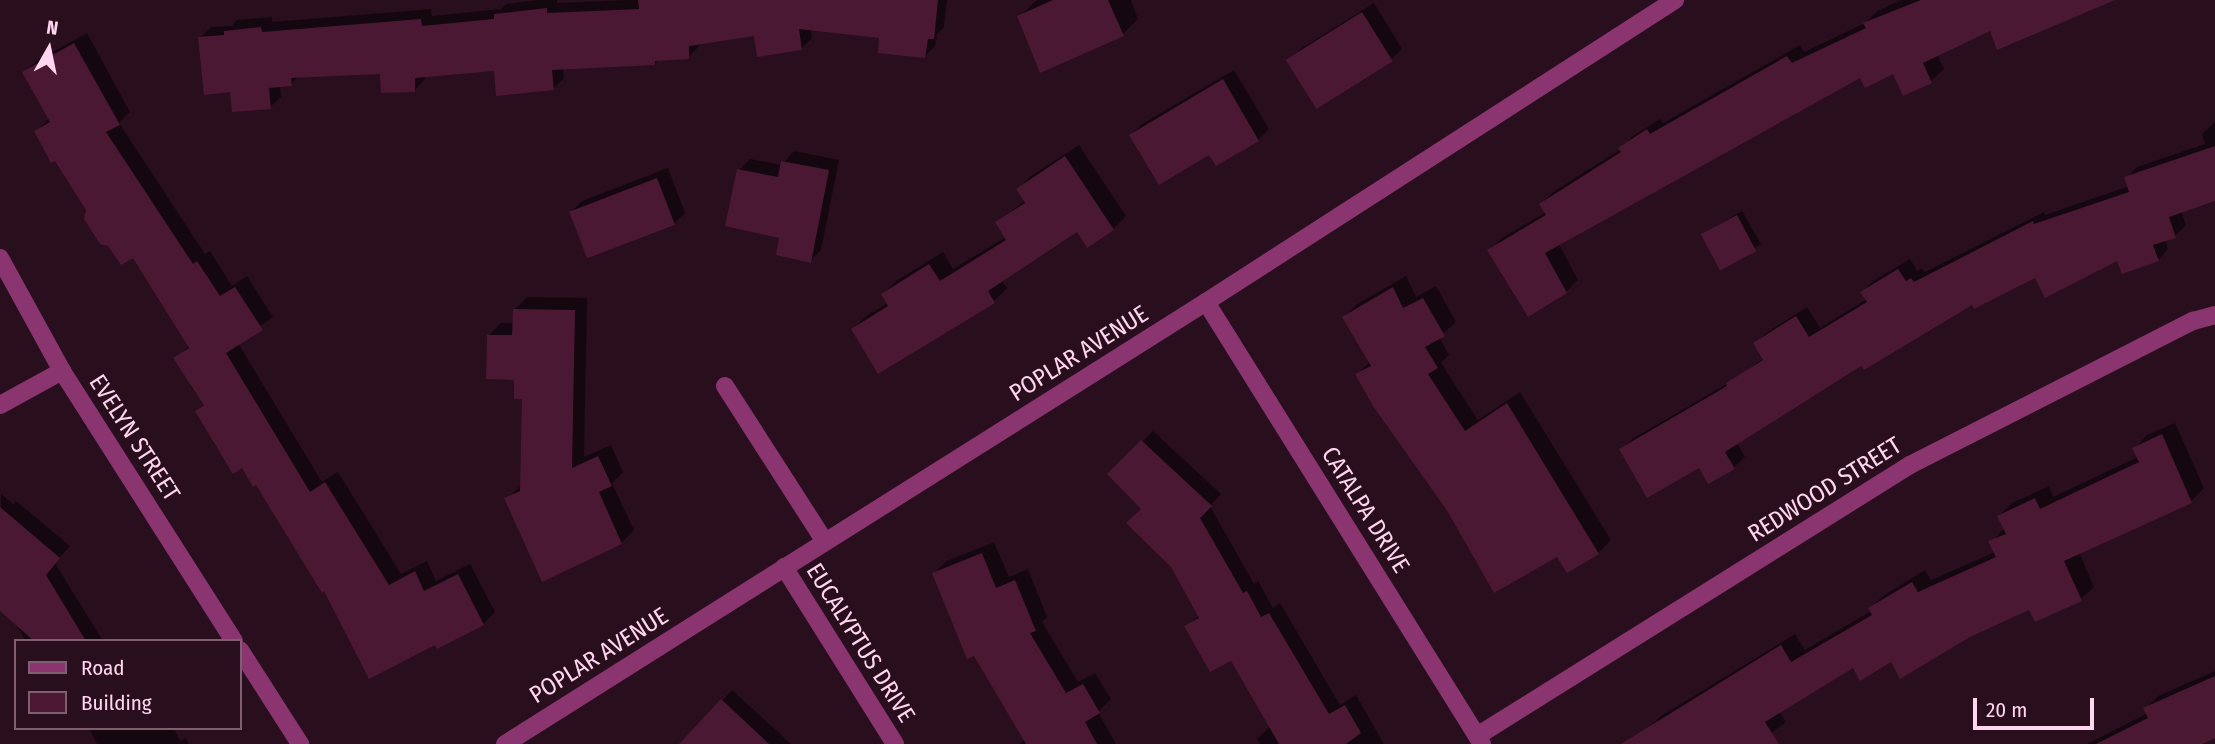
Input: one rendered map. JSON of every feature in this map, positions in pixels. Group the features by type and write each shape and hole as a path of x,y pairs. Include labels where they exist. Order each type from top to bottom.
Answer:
{"street":[{"name":"POPLAR AVENUE","path":"505,744 1206,302 1675,0"},
{"name":"EVELYN STREET","path":"0,258 62,371 233,639"},
{"name":"CATALPA DRIVE","path":"1206,302 1480,740"},
{"name":"REDWOOD STREET","path":"1480,740 1910,465 2193,321 2215,315"},
{"path":"0,405 62,371"},
{"path":"725,386 825,542"},
{"name":"EUCALYPTUS DRIVE","path":"784,567 895,744"},
{"path":"242,653 300,744"}],"building":[{"path":"638,0 938,0 934,39 928,39 925,58 878,53 879,38 799,29 802,50 757,57 754,36 689,46 689,59 655,61 655,65 552,70 554,90 496,96 494,71 415,78 415,92 381,93 380,74 291,78 292,86 269,88 271,109 232,112 230,92 204,95 198,37 224,35 224,31 261,27 262,32 421,19 422,26 494,19 494,14 547,8 547,13 639,9"},
{"path":"1053,0 1108,0 1124,36 1040,73 1017,16"},
{"path":"1921,0 2115,0 1997,50 1990,31 1923,63 1932,83 1903,96 1893,74 1865,88 1860,78 1545,253 1567,293 1528,317 1487,250 1546,215 1539,204 1621,152 1618,148 1647,129 1650,134 1787,56 1792,63 1866,28 1863,23"},
{"path":"1362,12 1393,61 1316,109 1286,60"},
{"path":"74,43 120,125 106,132 193,264 197,261 220,296 235,287 263,330 226,353 310,492 325,482 389,585 415,571 424,591 458,574 484,625 437,649 435,645 369,679 324,591 322,593 256,485 253,487 242,468 233,474 195,411 204,405 173,358 189,348 133,258 121,265 108,246 100,244 84,219 86,210 55,161 51,163 34,131 50,122 22,72"},
{"path":"1223,79 1259,141 1216,166 1209,155 1159,185 1129,135"},
{"path":"2215,146 2215,201 2169,217 2176,238 2153,245 2159,261 2122,274 2117,261 2045,298 2035,278 1974,309 1972,305 1864,370 1861,366 1725,452 1735,469 1708,484 1699,468 1647,498 1619,449 1727,386 1726,383 1763,360 1753,343 1796,316 1809,337 1867,302 1860,292 1898,269 1906,281 1911,278 1914,282 2033,221 2034,224 2129,192 2124,177"},
{"path":"1065,156 1114,230 1087,248 1077,232 988,291 995,303 878,374 851,329 888,306 881,294 929,264 940,281 1006,240 995,222 1025,203 1016,189"},
{"path":"781,161 829,170 811,263 776,255 779,238 725,226 737,169 778,177"},
{"path":"657,178 675,225 587,258 569,212"},
{"path":"1737,215 1756,251 1720,270 1701,234"},
{"path":"1393,287 1403,308 1423,298 1445,336 1425,347 1438,368 1428,374 1465,431 1507,403 1599,554 1567,573 1557,557 1494,593 1448,512 1373,406 1355,374 1371,366 1342,317"},
{"path":"513,309 575,310 572,468 598,456 612,486 599,492 622,544 542,582 504,498 520,491 522,399 514,399 514,380 486,379 487,335 512,335"},
{"path":"2162,434 2192,503 2064,561 2082,601 2035,622 2029,610 1970,637 1900,679 1891,662 1860,681 1853,668 1765,722 1779,744 1621,744 1781,645 1791,662 1872,615 1868,608 1912,582 1918,592 1996,557 1988,541 2006,534 1997,516 2035,498 2040,509 2139,462 2132,448"},
{"path":"1141,440 1212,506 1200,518 1243,593 1247,591 1261,617 1269,613 1329,714 1345,705 1361,733 1346,744 1279,744 1231,661 1210,672 1184,626 1199,618 1171,567 1126,523 1141,509 1107,474"},
{"path":"0,507 60,558 46,575 85,639 32,639 0,611"},
{"path":"982,553 996,588 1015,580 1036,631 1030,633 1066,693 1083,684 1100,713 1085,722 1097,744 1026,744 974,656 967,659 932,573"},
{"path":"2215,676 2215,738 2202,744 2096,744 2148,718 2143,708"},
{"path":"721,699 769,744 679,744"}]}
